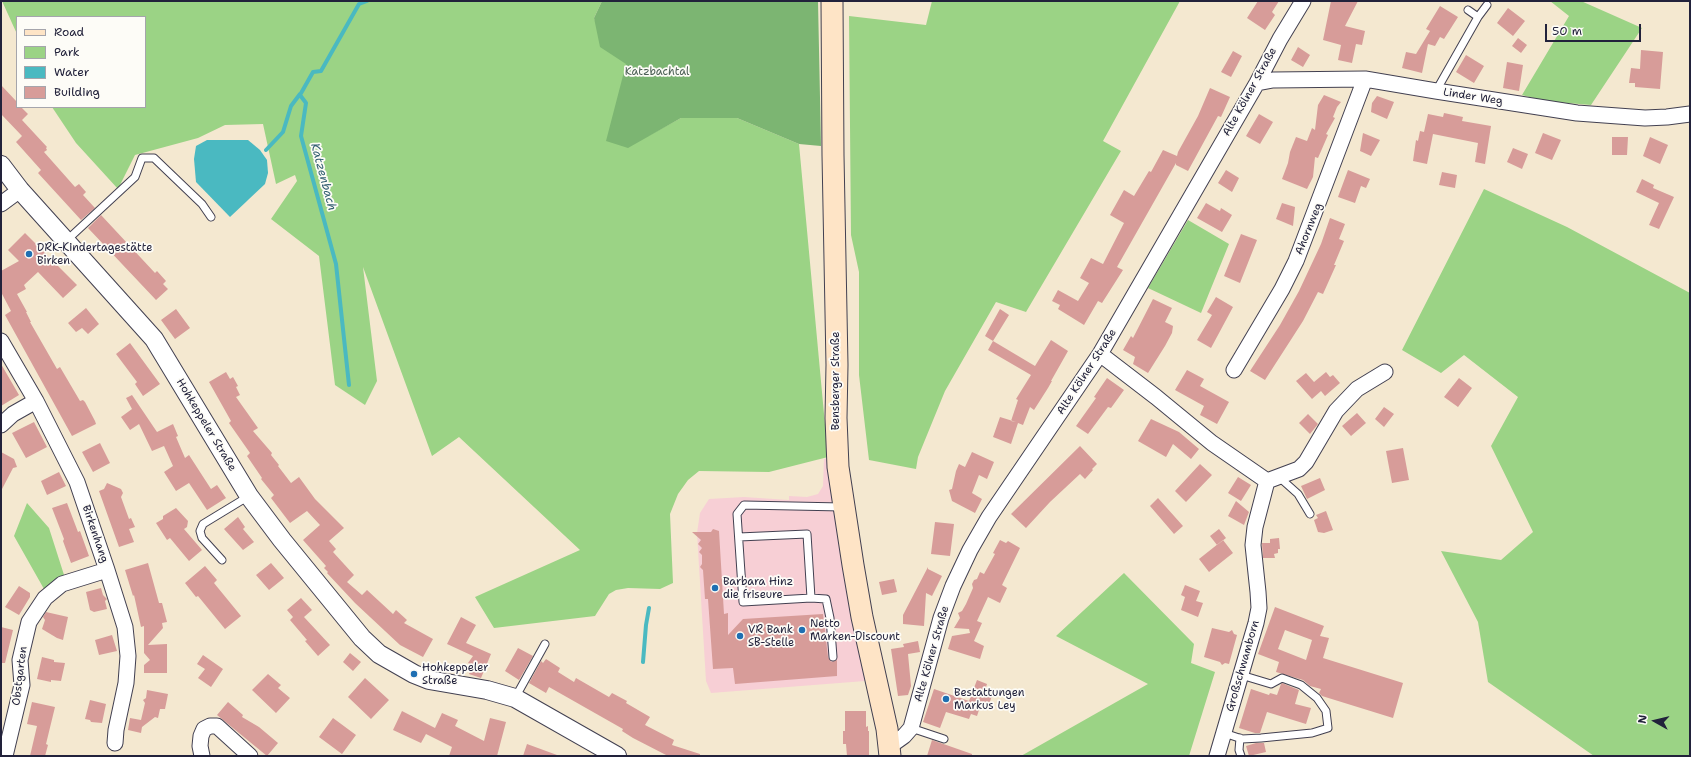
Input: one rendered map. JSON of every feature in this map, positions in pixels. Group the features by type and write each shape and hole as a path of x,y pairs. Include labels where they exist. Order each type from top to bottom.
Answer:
{"main road":[{"name":"Bensberger Straße","path":"832,1 833,171 837,365 836,418 838,467 862,617 887,729 890,751"}],"street":[{"name":"Alte Kölner Straße","path":"911,728 941,618 953,586 970,550 989,517 1100,354 1257,84 1280,39 1303,1"},
{"name":"Linder Weg","path":"1257,84 1273,80 1365,78 1436,91 1577,113 1610,116 1660,117 1690,114"},
{"name":"Ahornweg","path":"1234,370 1282,289 1296,261 1365,78"},
{"name":"Hohkeppeler Straße","path":"1,165 20,190 154,339 249,496 282,540 362,638 379,654 414,674 429,680 487,690 515,698 617,756"},
{"path":"1,204 20,190"},
{"name":"Birkenhang","path":"1,341 36,401 77,482 125,627 128,656 126,683 116,730 116,743"},
{"path":"1100,354 1156,396 1212,443 1273,479 1299,469 1306,462 1336,411 1357,389 1385,372"},
{"path":"1,425 13,414 36,401"},
{"name":"Großschwamborn","path":"1217,756 1256,623 1259,608 1253,545 1256,527 1273,479"},
{"name":"Obstgarten","path":"5,756 22,685 20,660 29,622 45,598 62,584 107,570"},
{"path":"202,756 200,746 201,736 204,729 210,726 217,726 250,756"},
{"path":"890,751 911,728"}],"lane":[{"path":"1436,91 1478,17 1487,5"},
{"path":"1468,10 1478,17"},
{"path":"66,241 135,177 142,158 154,158 202,204 211,217"},
{"path":"1273,479 1298,494 1310,514"},
{"path":"222,560 202,538 200,531 203,524 249,496"},
{"path":"833,658 830,618 826,598 743,602 737,514 744,505 844,507"},
{"path":"739,538 808,534 811,598"},
{"path":"515,698 546,644"},
{"path":"1224,733 1240,738 1261,738 1312,733 1328,728 1326,711 1317,698 1301,685 1282,678 1271,684 1241,675"},
{"path":"911,728 944,739"},
{"path":"1240,738 1240,756"}],"shaded area":[{"path":"828,458 837,531 865,681 711,693 706,681 697,533 700,513 709,499 744,497 789,500 789,496 807,497 818,494 823,486 824,459"}],"green space":[{"path":"2,1 602,1 594,18 600,34 683,108 648,136 681,118 737,118 799,144 828,457 769,472 699,471 688,480 678,494 670,514 673,583 660,589 628,588 616,590 609,594 595,616 494,628 475,597 580,550 459,437 432,456 363,267 377,381 365,405 335,385 319,256 271,219 297,181 295,175 276,184 263,124 225,125 198,138 135,155 118,189 76,143 53,108 146,108 146,16 16,16 16,32"},
{"name":"Katzbachtal","path":"602,1 818,1 821,146 799,144 737,118 681,118 628,148 606,141 626,64 600,47 594,18"},
{"path":"932,1 1180,1 1103,141 1121,151 1026,312 996,302 945,391 918,457 916,469 869,460 859,375 859,272 851,235 849,16 926,25"},
{"path":"1550,1 1581,1 1642,28 1591,105 1544,101 1522,95 1569,16"},
{"path":"1484,189 1567,227 1690,293 1690,756 1594,756 1488,682 1478,622 1441,551 1501,560 1533,532 1491,446 1518,397 1464,355 1441,373 1402,350"},
{"path":"1188,220 1229,244 1201,313 1148,288"},
{"path":"27,503 49,528 65,578 54,582 44,589 14,536"},
{"path":"1124,573 1194,644 1191,663 1215,672 1189,756 1021,756 1148,684 1056,636"}],"water":[{"path":"207,140 248,140 260,150 267,160 268,173 265,184 230,217 196,182 194,159 196,146"}],"building":[{"path":"1258,1 1279,1 1272,12 1275,15 1265,30 1247,18"},
{"path":"1331,1 1358,1 1345,26 1365,31 1362,45 1356,44 1352,63 1338,60 1341,45 1323,40"},
{"path":"1440,6 1458,17 1444,39 1440,37 1435,46 1428,44 1422,73 1402,68 1406,52 1416,54 1430,31 1426,29"},
{"path":"1508,8 1525,21 1513,36 1497,23"},
{"path":"1518,38 1527,45 1521,53 1512,46"},
{"path":"1298,47 1310,55 1303,67 1291,60"},
{"path":"1641,50 1663,52 1660,89 1635,87 1635,83 1629,83 1631,68 1640,69"},
{"path":"1233,51 1242,56 1231,77 1221,72"},
{"path":"1466,55 1484,66 1474,83 1456,72"},
{"path":"1507,62 1523,65 1519,91 1503,88"},
{"path":"1,85 16,101 16,108 22,108 28,114 22,120 47,147 47,150 44,152 75,187 79,184 86,192 83,195 95,208 81,220 38,173 41,170 16,142 22,136 1,114"},
{"path":"1210,88 1230,97 1221,117 1218,116 1188,171 1176,165 1176,163 1117,267 1123,270 1102,303 1098,301 1084,325 1058,309 1060,305 1052,301 1058,290 1078,301 1089,283 1080,278 1091,258 1103,264 1124,223 1110,215 1124,190 1134,196 1149,171 1151,172 1163,150 1177,156 1198,116"},
{"path":"1324,95 1341,102 1337,107 1333,117 1335,118 1326,134 1328,135 1318,158 1315,157 1313,177 1307,189 1282,179 1296,137 1307,141 1312,128 1315,130 1318,105"},
{"path":"1377,96 1394,102 1387,119 1371,112 1372,103"},
{"path":"1444,113 1463,117 1462,121 1491,126 1485,164 1475,162 1478,143 1433,134 1427,164 1413,161 1416,140 1418,141 1420,131 1424,132 1428,114 1443,117"},
{"path":"1259,114 1273,122 1260,144 1246,136"},
{"path":"1363,133 1380,140 1371,156 1360,151"},
{"path":"1543,133 1561,140 1552,160 1535,153"},
{"path":"1612,137 1628,137 1627,155 1612,155"},
{"path":"1650,137 1668,145 1660,164 1643,156"},
{"path":"1513,148 1528,154 1522,169 1507,162"},
{"path":"1226,170 1239,178 1232,192 1218,183"},
{"path":"1348,170 1370,179 1366,188 1361,186 1355,203 1338,197"},
{"path":"1442,172 1457,175 1455,188 1439,185"},
{"path":"1642,179 1654,185 1653,188 1674,197 1659,229 1649,225 1659,203 1636,192"},
{"path":"1206,203 1220,211 1221,208 1232,215 1222,232 1197,218"},
{"path":"1282,203 1295,207 1293,226 1276,219"},
{"path":"101,215 155,273 157,271 166,281 163,284 168,289 156,300 88,228"},
{"path":"1330,218 1345,224 1339,239 1344,241 1334,265 1336,265 1323,294 1318,292 1303,321 1265,380 1250,371 1280,325 1299,291 1321,244"},
{"path":"25,233 77,285 63,298 38,272 24,285 26,289 17,294 27,312 30,322 57,369 60,367 80,401 83,400 85,402 95,421 96,424 72,436 5,315 11,311 1,292 1,271 19,261 8,250"},
{"path":"1241,234 1257,240 1240,283 1224,276"},
{"path":"1216,297 1233,307 1211,348 1197,340 1212,315 1207,312"},
{"path":"1153,299 1172,308 1165,322 1173,326 1172,333 1148,373 1133,364 1135,357 1123,350 1131,336 1133,338"},
{"path":"86,308 99,324 88,334 82,328 76,332 68,323"},
{"path":"176,309 190,328 175,339 161,320"},
{"path":"1000,309 1009,315 993,341 985,336"},
{"path":"1051,340 1068,351 1034,410 1030,407 1023,425 1018,423 1011,444 993,437 1000,417 1011,420 1018,400 1016,399 1031,375 988,350 993,341 1035,366"},
{"path":"130,343 160,384 143,396 135,384 137,382 116,354"},
{"path":"1,364 19,395 1,406"},
{"path":"1187,370 1204,379 1200,386 1229,402 1217,424 1200,415 1204,406 1175,390"},
{"path":"226,372 230,379 233,377 238,386 236,387 240,395 236,397 258,428 253,431 272,453 271,455 279,465 278,466 291,483 299,477 315,499 344,528 329,541 336,549 333,552 354,575 347,582 362,595 367,590 393,614 396,610 407,620 404,623 433,639 423,657 400,645 355,603 327,573 328,572 324,568 326,566 303,540 320,525 307,511 290,523 271,498 274,495 261,479 262,478 247,456 250,453 229,423 231,421 209,382"},
{"path":"1326,372 1330,377 1333,375 1340,383 1325,396 1321,391 1312,399 1296,381 1306,373 1314,382"},
{"path":"1107,378 1124,390 1111,408 1108,407 1088,434 1076,426 1096,398 1094,397"},
{"path":"1459,378 1472,388 1458,407 1444,397"},
{"path":"132,395 157,432 173,424 178,436 176,437 185,458 189,455 211,489 217,485 226,498 207,510 189,483 176,491 164,472 173,466 164,446 152,451 139,424 130,430 121,417 132,409 126,398"},
{"path":"1384,407 1394,414 1384,427 1375,419"},
{"path":"1357,413 1366,423 1351,436 1342,426"},
{"path":"1308,414 1318,424 1310,434 1299,423"},
{"path":"1151,419 1179,432 1199,449 1191,459 1173,444 1166,457 1138,441"},
{"path":"34,422 47,447 26,458 12,433"},
{"path":"100,443 110,463 93,472 82,452"},
{"path":"1080,446 1097,464 1085,479 1080,474 1050,502 1026,528 1011,514"},
{"path":"1403,448 1409,480 1392,483 1386,451"},
{"path":"1,452 14,459 17,467 13,468 1,491"},
{"path":"972,452 994,462 987,479 979,475 972,493 982,499 975,513 952,501 949,490 952,489 959,464 965,467"},
{"path":"1200,464 1212,475 1186,502 1175,491"},
{"path":"59,472 66,486 47,495 41,481"},
{"path":"1238,477 1251,485 1241,501 1228,493"},
{"path":"1320,478 1325,490 1307,499 1301,486"},
{"path":"107,483 121,489 123,493 121,497 129,519 131,518 135,527 129,529 134,542 119,547 99,491 104,489"},
{"path":"1158,498 1183,526 1174,534 1150,506"},
{"path":"1236,501 1249,512 1244,525 1228,516"},
{"path":"67,503 78,532 80,531 89,556 71,563 63,541 64,539 52,508"},
{"path":"176,508 188,521 187,527 184,529 202,550 189,561 170,538 167,540 156,523 163,519 163,516"},
{"path":"1326,511 1333,530 1324,533 1318,532 1314,520 1318,518 1316,515"},
{"path":"238,517 245,527 243,529 254,542 243,550 224,529"},
{"path":"935,522 954,524 950,556 931,554"},
{"path":"713,529 719,531 724,614 728,613 728,635 743,619 823,614 828,657 831,662 837,660 837,676 735,684 733,668 713,669 708,599 705,599 703,570 700,567 702,564 702,555 699,552 702,548 698,544 701,540 692,532 711,532"},
{"path":"1219,529 1226,538 1217,545 1210,536"},
{"path":"1279,538 1280,549 1278,549 1278,553 1274,554 1275,558 1263,558 1262,543 1270,543 1270,539"},
{"path":"1000,540 1006,543 1008,541 1020,548 1002,585 1007,588 1000,603 988,597 977,621 982,623 974,641 984,646 980,659 948,649 952,636 970,633 969,629 954,628 960,618 958,613 962,611 966,604 973,588 972,584 974,580 977,579 980,572 984,574 995,554 993,553"},
{"path":"1223,540 1233,553 1209,572 1199,559"},
{"path":"148,563 159,603 162,603 167,622 162,623 163,628 148,645 167,644 167,673 144,673 144,665 150,660 144,653 144,626 141,627 134,595 133,596 125,570"},
{"path":"271,563 284,578 269,590 256,575"},
{"path":"205,566 217,580 214,583 241,616 225,629 198,596 196,597 185,583"},
{"path":"928,567 928,569 942,576 932,596 926,593 924,626 903,624 903,615"},
{"path":"894,579 897,592 882,595 879,582"},
{"path":"1185,585 1200,591 1196,601 1203,603 1198,617 1181,610 1185,597 1181,595"},
{"path":"19,586 30,593 30,597 19,615 5,607"},
{"path":"101,588 103,595 107,599 105,601 107,609 94,612 90,610 86,592"},
{"path":"301,598 312,610 304,617 330,645 318,656 290,620 293,617 287,610"},
{"path":"1275,607 1324,626 1320,636 1329,638 1323,658 1403,683 1393,718 1322,696 1319,693 1321,689 1310,686 1303,680 1276,672 1279,662 1258,654","holes":["1285,630 1312,640 1306,660 1278,649"]},
{"path":"46,612 68,617 63,640 42,629 45,620 43,617"},
{"path":"461,617 476,625 466,643 491,654 481,678 469,674 473,665 468,663 473,656 447,644"},
{"path":"1,627 13,630 5,663 1,663"},
{"path":"1212,628 1229,632 1232,630 1234,634 1237,635 1229,664 1225,663 1222,665 1220,662 1204,657"},
{"path":"112,635 117,651 99,655 95,640"},
{"path":"918,641 920,652 908,654 911,686 908,695 898,696 891,649 904,647 903,644"},
{"path":"518,648 533,656 519,680 505,671"},
{"path":"350,653 361,662 353,671 343,662"},
{"path":"203,655 223,669 211,687 198,678 205,669 197,664"},
{"path":"42,657 54,660 54,662 65,663 61,681 51,680 51,682 37,679"},
{"path":"546,659 560,668 558,672 574,682 576,678 609,697 612,693 627,701 626,703 650,717 645,725 674,740 672,745 700,754 700,756 668,756 633,738 622,731 623,729 549,687 546,693 529,683 541,661 543,663"},
{"path":"268,674 281,685 278,688 290,698 276,713 252,690"},
{"path":"365,678 389,700 371,719 348,697"},
{"path":"977,680 987,684 985,690 993,693 988,707 981,704 977,716 971,714 969,719 946,712 940,728 923,722 934,689 969,701"},
{"path":"1282,683 1299,690 1295,704 1311,708 1306,724 1267,712 1260,733 1239,728 1251,689 1269,695 1270,693 1277,695"},
{"path":"147,690 168,694 165,709 160,709 158,718 155,717 142,727 141,733 128,730 130,718 141,720 145,703 143,700 146,698"},
{"path":"90,700 106,704 102,723 91,722 90,720 85,719"},
{"path":"32,702 55,707 46,744 48,745 45,756 30,756 37,726 27,724"},
{"path":"228,702 243,715 242,717 259,727 278,743 267,756 217,715"},
{"path":"402,711 435,728 442,713 458,720 455,726 484,741 490,718 506,722 497,756 449,756 452,747 426,734 421,743 393,730"},
{"path":"845,711 866,711 866,727 868,726 869,731 869,756 847,756 846,744 843,744 843,731 845,731"},
{"path":"333,718 356,735 342,754 319,737"},
{"path":"932,740 972,754 972,756 927,756"},
{"path":"1256,743 1264,743 1266,752 1249,756 1246,746"},
{"path":"527,744 557,755 557,756 523,756"}],"waterway":[{"name":"Katzenbach","path":"349,385 336,264 301,136 306,103 300,95 313,72 321,71 359,4 367,1"},
{"path":"266,150 283,132 291,106 300,94"},
{"path":"643,662 649,608"}],"place":[{"name":"DRK-Kindertagestätte Birken","path":"29,254"},
{"name":"Barbara Hinz die friseure","path":"715,588"},
{"name":"Netto Marken-Discount","path":"802,630"},
{"name":"VR Bank SB-Stelle","path":"740,636"},
{"name":"Hohkeppeler Straße","path":"414,674"},
{"name":"Bestattungen Markus Ley","path":"946,699"}]}
